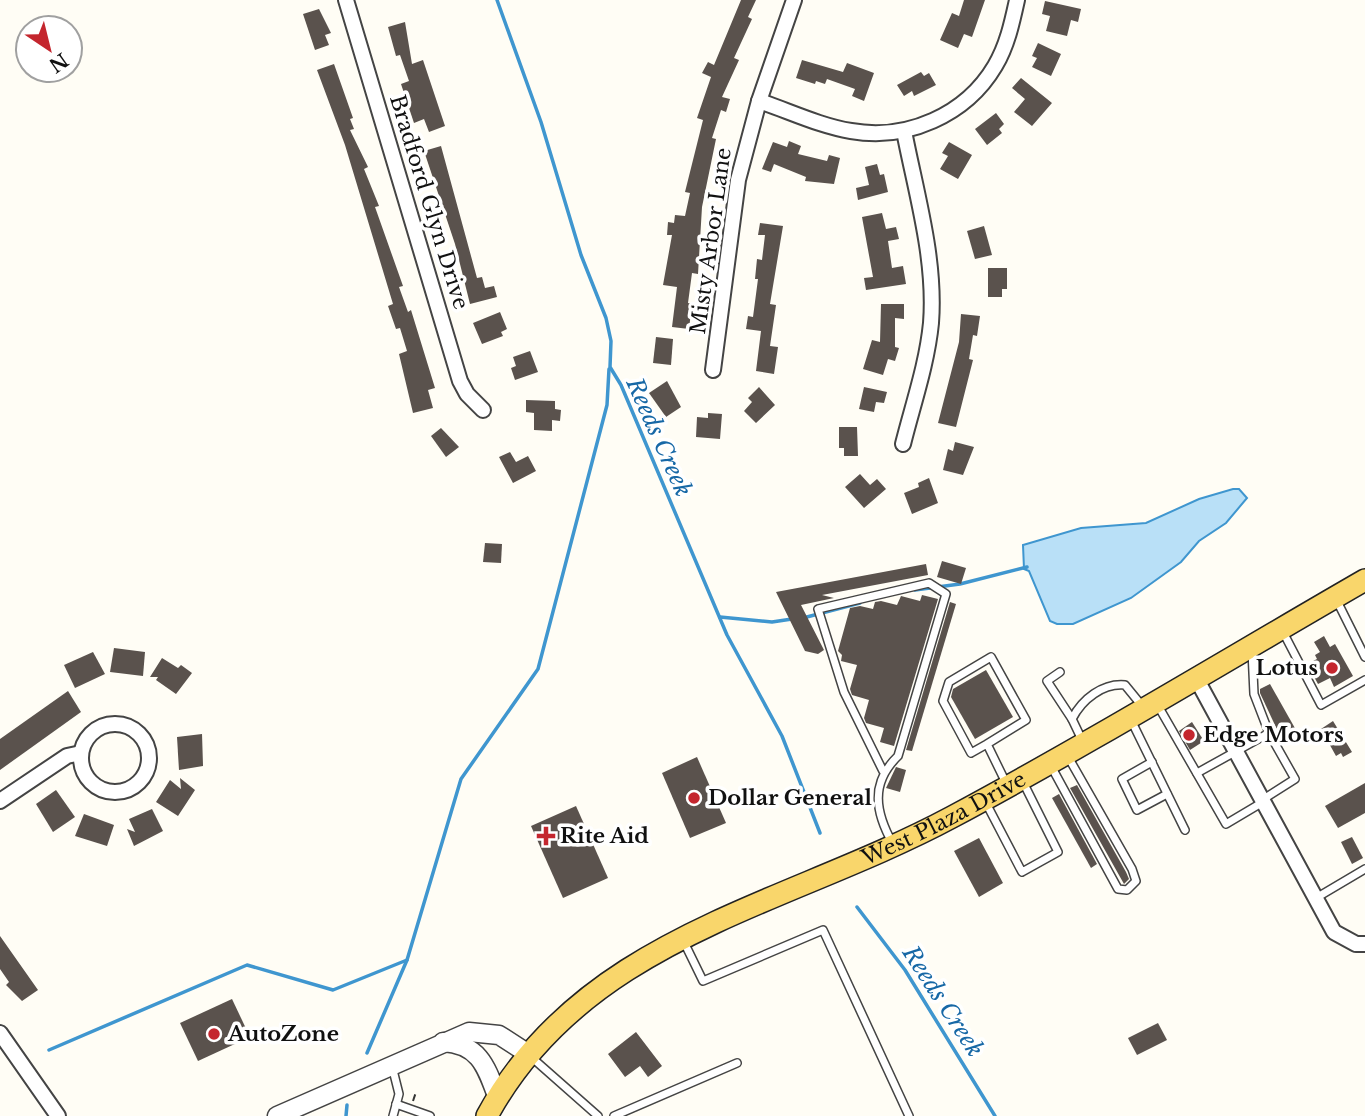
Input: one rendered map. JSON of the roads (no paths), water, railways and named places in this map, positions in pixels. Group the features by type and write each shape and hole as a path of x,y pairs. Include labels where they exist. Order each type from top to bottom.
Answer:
{"main road":[{"name":"West Plaza Drive","path":"486,1116 527,1053 561,1018 603,983 682,938 894,845 984,799 1365,580"}],"street":[{"name":"Bradford Glyn Drive","path":"346,0 460,381 467,394 483,410"},
{"name":"Misty Arbor Lane","path":"713,370 738,180 759,101 794,0"},
{"path":"759,101 848,131 884,134 904,131 939,119 970,97 994,68 1003,50 1017,0"},
{"path":"903,444 927,348 932,298 926,244 904,131"},
{"path":"1196,678 1335,932 1356,944 1365,944"},
{"path":"120,724 133,729 143,738 149,750 149,764 144,776 135,786 123,792 109,792 97,788 87,779 81,766 81,753 86,740 95,730 120,724"},
{"path":"0,801 67,756 81,753"},
{"path":"277,1116 443,1042 479,1031 499,1035 527,1053"},
{"path":"0,1033 58,1116"},
{"path":"443,1042 465,1046 478,1055 497,1096"}],"lane":[{"path":"883,771 898,756 946,594 929,583 818,609 844,692 883,771 879,820 894,845"},
{"path":"1335,597 1365,657"},
{"path":"1281,628 1321,705 1365,680"},
{"path":"1066,752 1132,869 1136,881 1128,890 1118,889 1066,752 1072,719 1080,704 1111,684 1125,685 1197,773 1226,824 1295,779 1269,733 1254,694 1252,645"},
{"path":"991,656 1026,720 987,744 971,753 943,701 949,682 991,656"},
{"path":"1059,672 1047,681 1072,719"},
{"path":"1143,708 1152,762 1185,830"},
{"path":"1197,773 1269,733"},
{"path":"984,799 1022,872 1058,852 987,744"},
{"path":"1152,762 1122,779 1137,810 1167,794"},
{"path":"1315,898 1365,869"},
{"path":"682,938 703,981 823,930 909,1116"},
{"path":"527,1053 598,1116"},
{"path":"614,1116 737,1063"},
{"path":"392,1065 399,1094 393,1116"},
{"path":"396,1104 430,1116"}],"water":[{"path":"1239,489 1247,498 1226,523 1199,541 1181,562 1131,598 1073,624 1050,621 1029,571 1024,569 1023,545 1081,528 1146,523 1199,499"}],"waterway":[{"name":"Reeds Creek","path":"497,0 541,122 581,255 606,318 611,341 610,367 621,385 727,635 782,736 820,833"},
{"path":"367,1053 407,960 461,779 538,669 607,405 609,369"},
{"path":"915,590 960,584 1027,567"},
{"path":"803,618 860,603"},
{"path":"720,617 772,622 792,619"},
{"name":"Reeds Creek","path":"857,907 905,970 995,1116"},
{"path":"49,1050 247,965 333,990 407,960"},
{"path":"346,1116 347,1105"}],"place":[{"name":"Lotus","path":"1332,668"},
{"name":"Edge Motors","path":"1189,735"},
{"name":"Dollar General","path":"694,798"},
{"name":"Rite Aid","path":"546,836"},
{"name":"AutoZone","path":"214,1034"}]}
